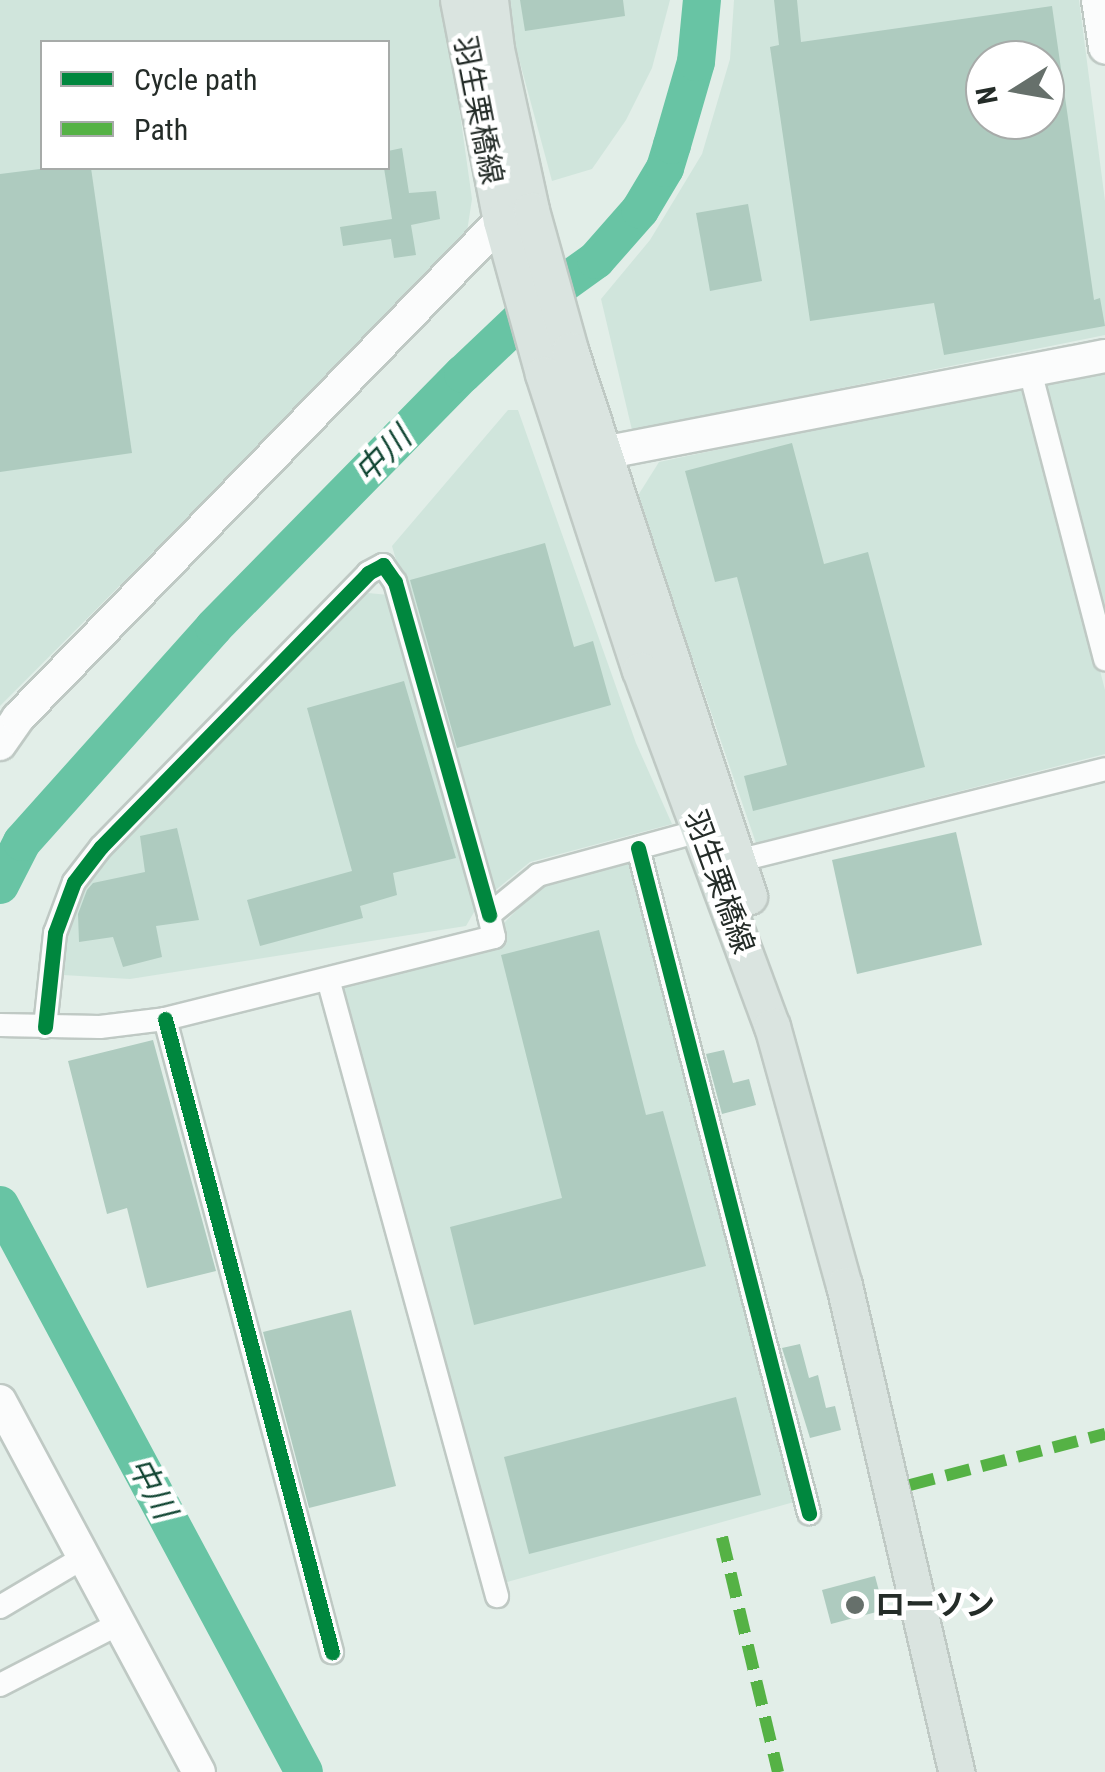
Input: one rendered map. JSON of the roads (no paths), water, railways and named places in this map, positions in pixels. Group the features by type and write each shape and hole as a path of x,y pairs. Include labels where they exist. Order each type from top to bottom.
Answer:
{"main road":[{"name":"羽生栗橋線","path":"458,0 513,223 543,374 590,460 737,861 801,1052 863,1277 978,1772"},
{"name":"羽生栗橋線","path":"490,0 513,223 570,350 590,460 640,670 772,1026 844,1285 956,1772"}],"street":[{"path":"1098,0 1105,47"},
{"path":"0,744 18,718 513,223"},
{"path":"590,460 1105,356"},
{"path":"1030,372 1105,659"},
{"path":"7,1025 45,1027 165,1019 494,937 395,582 383,565 368,573 102,847 74,882 54,932 45,1027"},
{"path":"737,861 1105,769"},
{"path":"489,915 538,875 700,832"},
{"path":"638,848 810,1513"},
{"path":"328,979 498,1596"},
{"path":"165,1019 332,1652"},
{"path":"0,1401 122,1622 199,1772"},
{"path":"0,1608 86,1556"},
{"path":"0,1684 122,1622"}],"waterway":[{"name":"中川","path":"0,885 22,842 214,627 463,374 543,298 596,260 640,210 665,168 672,145 696,62 702,0"},
{"name":"中川","path":"0,1205 304,1772"}],"place":[{"name":"ローソン","path":"855,1605"}]}
